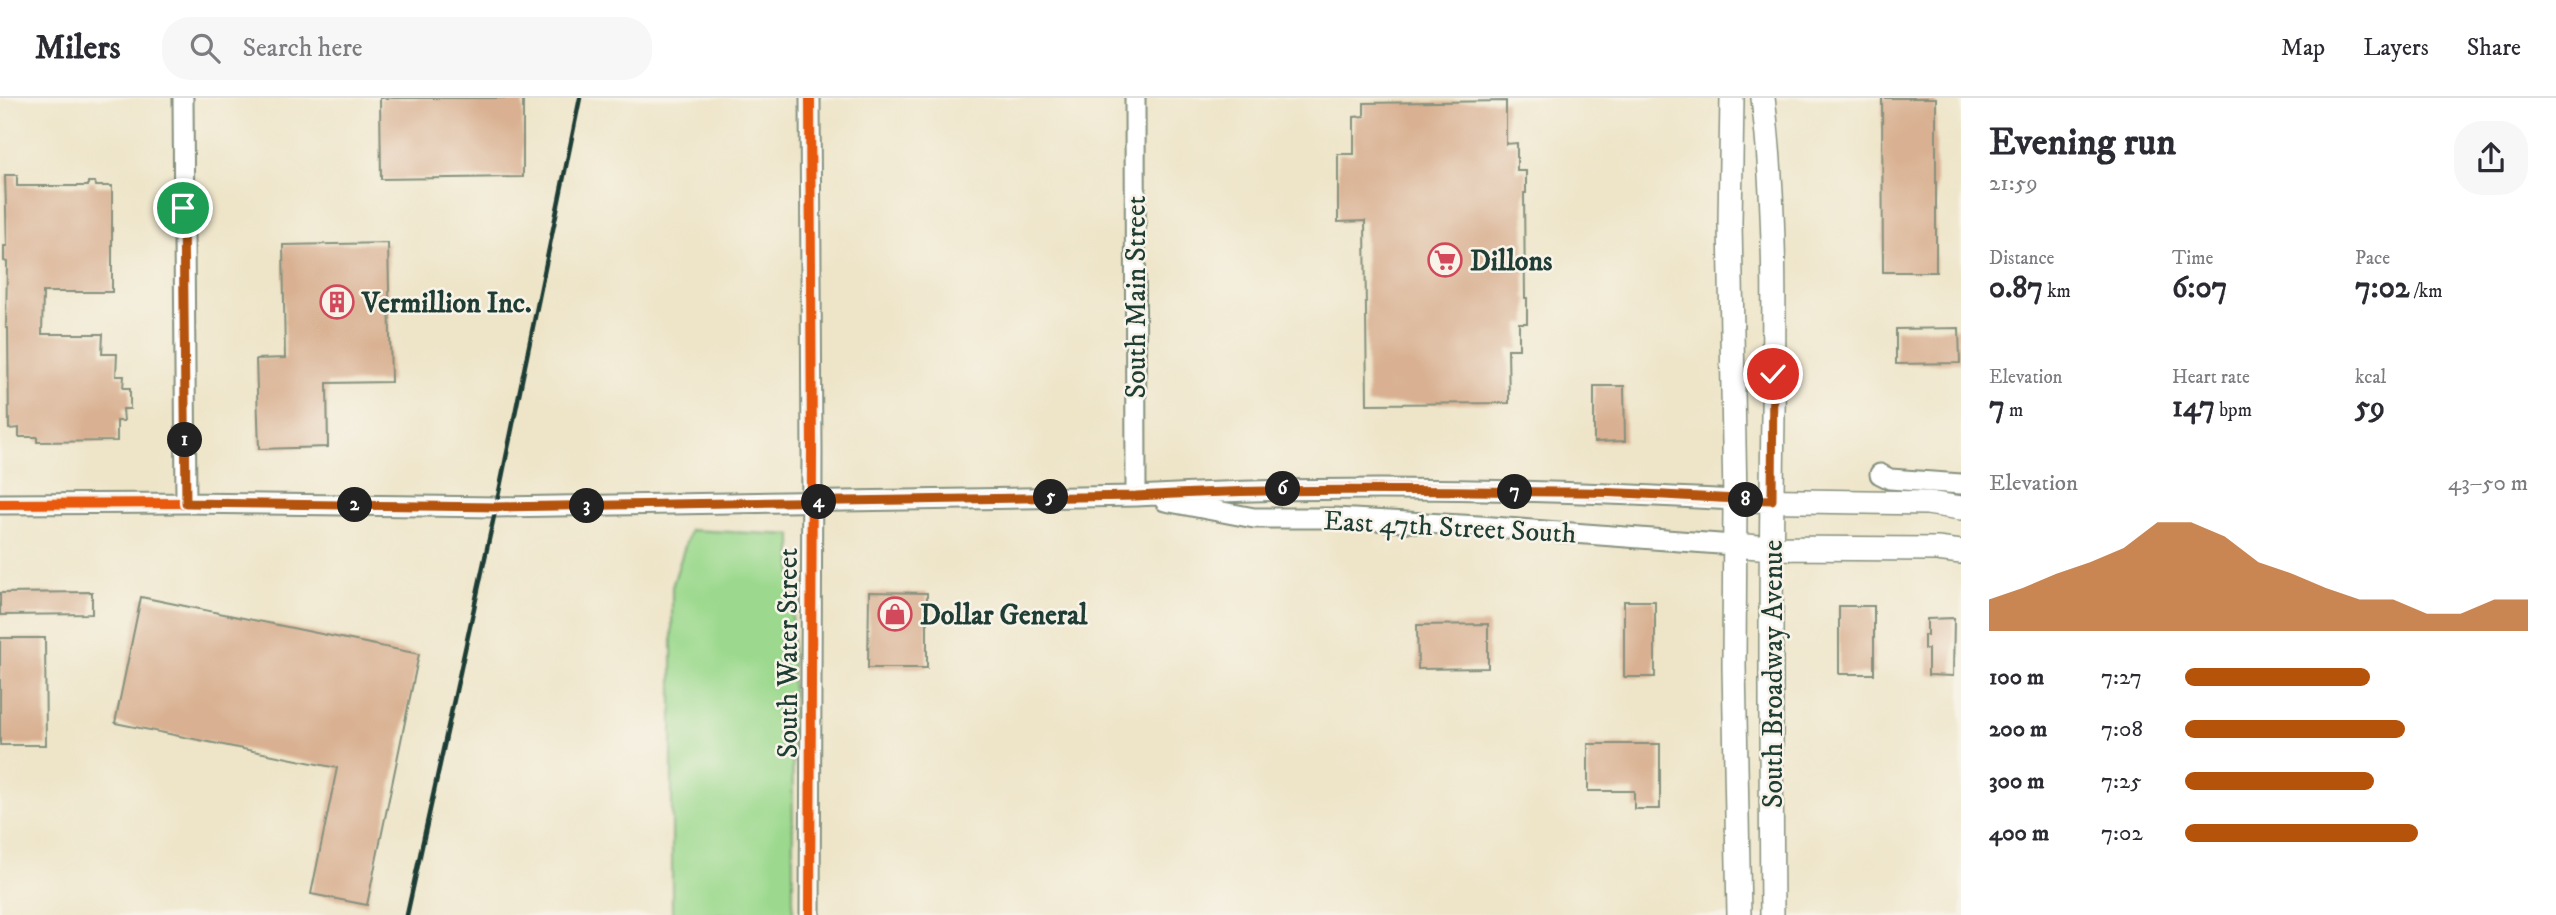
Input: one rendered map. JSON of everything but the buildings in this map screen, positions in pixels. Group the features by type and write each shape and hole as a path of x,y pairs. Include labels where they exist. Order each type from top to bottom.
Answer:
{"main road":[{"name":"South Broadway Avenue","path":"1732,98 1730,222 1739,915"},
{"name":"South Broadway Avenue","path":"1763,98 1769,146 1774,276 1772,915"},
{"name":"East 47th Street South","path":"1735,500 1927,503 1961,508"},
{"name":"East 47th Street South","path":"1734,545 1772,548 1937,549 1961,552"}],"street":[{"path":"183,98 186,503"},
{"name":"South Water Street","path":"810,98 810,915"},
{"name":"South Main Street","path":"1135,98 1136,496"},
{"path":"1880,474 1890,479 1961,484"},
{"name":"East 47th Street South","path":"1136,496 1235,490 1335,489 1577,492 1735,500"},
{"path":"0,504 186,503 496,507 1136,496"},
{"name":"East 47th Street South","path":"1136,496 1254,518 1335,518 1479,526 1734,545"}],"green space":[{"path":"690,530 792,535 793,915 672,915 672,587"}],"railway":[{"path":"407,915 493,521 580,98"}],"cycle path":[{"path":"810,98 810,915"},
{"path":"0,504 186,503 496,507 1136,496 1361,489 1585,493 1735,500"}],"place":[{"name":"Dillons","path":"1445,260"},
{"name":"Vermillion Inc.","path":"337,302"},
{"name":"Dollar General","path":"895,614"}],"route":[{"path":"183,208 186,503 496,507 1136,496 1235,490 1335,489 1577,492 1772,500 1773,374"}]}
